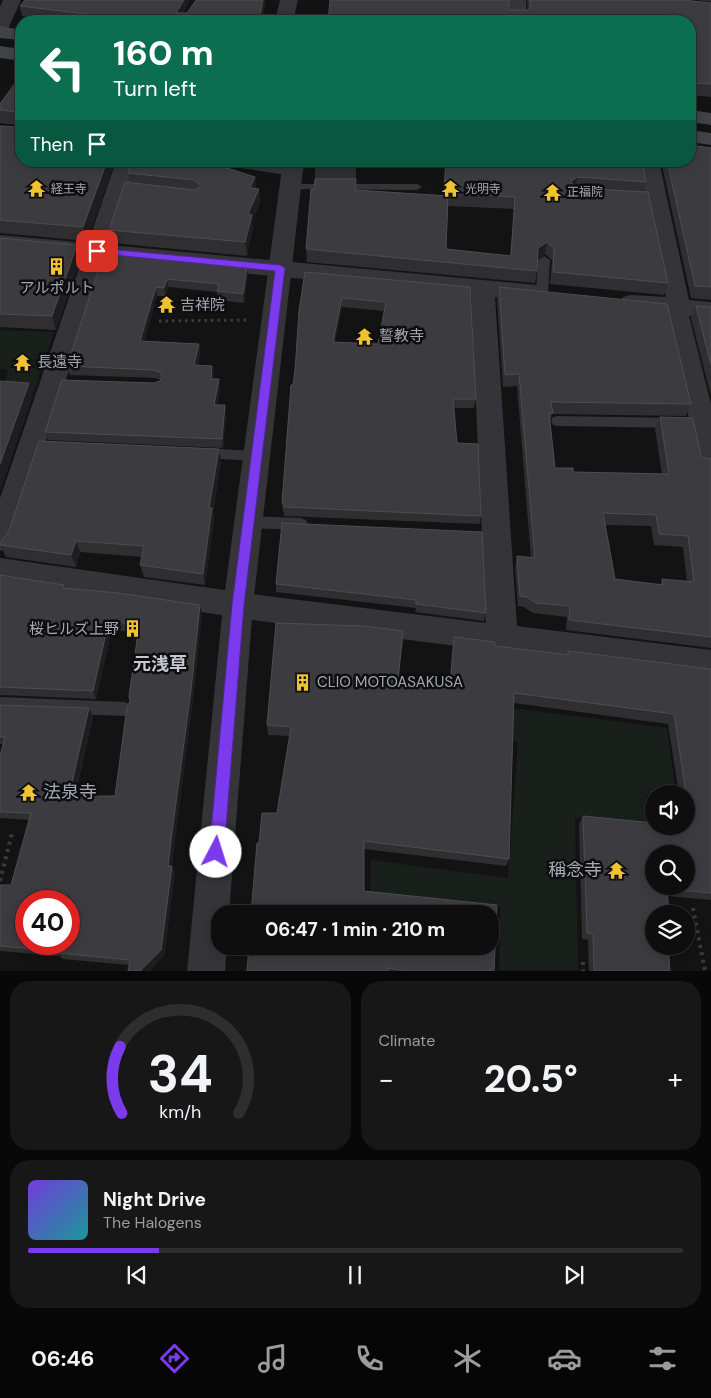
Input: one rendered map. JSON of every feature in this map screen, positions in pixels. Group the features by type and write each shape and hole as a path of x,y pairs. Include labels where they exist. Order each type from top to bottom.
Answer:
{"main road":[{"path":"0,32 15,33"},
{"path":"0,52 15,53"},
{"path":"696,117 711,119"},
{"path":"696,137 711,139"}],"street":[{"path":"0,27 12,0"},
{"path":"285,15 289,0"},
{"path":"517,0 518,15"},
{"path":"0,539 36,446 58,381 97,251 123,190 126,167"},
{"path":"206,970 238,605 292,172 266,167"},
{"path":"648,167 651,199 678,297 675,307 704,409 711,458"},
{"path":"0,242 552,295"},
{"path":"482,289 492,533 502,638"},
{"path":"608,300 711,310"},
{"path":"0,570 238,605 711,664"}],"lane":[{"path":"292,172 417,187"},
{"path":"544,260 552,295"},
{"path":"558,421 704,409"},
{"path":"190,453 257,456"},
{"path":"248,522 314,525"},
{"path":"0,704 124,710"}],"path":[{"path":"159,321 247,320"},
{"path":"0,881 12,833"},
{"path":"695,918 705,970"},
{"path":"583,962 583,970"}],"shaded area":[{"path":"401,167 511,167 510,172"},
{"name":"長遠寺","path":"0,330 54,332 34,393 2,391 8,370 0,369"},
{"path":"505,707 667,728 675,785 645,785 645,823 575,818 578,970 499,970 499,905 481,905 370,893 371,860 508,878 518,742 504,741"}],"building":[{"path":"25,0 184,0 176,13 187,13 196,0 263,0 260,15 93,15 20,6"},
{"path":"330,0 509,0 509,10 530,10 530,0 683,0 711,3 711,84 696,83 696,15 329,15"},
{"name":"経王寺","path":"15,83 15,112 0,110 0,104"},
{"name":"経王寺","path":"0,126 15,127 15,167 105,167 83,227 0,220"},
{"path":"696,146 711,148 711,287 695,286 668,167 696,167"},
{"path":"130,167 224,167 255,177 250,188 259,189 248,214 252,215 245,242 109,230 125,182 194,190 201,186 194,180 128,173"},
{"path":"446,167 643,167 646,182 578,177 571,181 573,185 592,189 648,192 668,283 553,272 554,248 547,242 538,248 537,271 306,249 311,189 314,190 315,179 356,179 355,190 448,196 446,249 511,256 515,197 444,193"},
{"path":"0,238 77,245 52,316 0,314"},
{"path":"104,253 247,267 243,294 217,291 219,284 167,279 164,288 156,287 140,341 199,344 194,365 212,366 211,379 219,379 214,405 225,405 222,439 45,432 62,380 154,383 160,381 162,377 160,372 154,370 67,366"},
{"path":"305,272 470,287 476,399 453,399 457,443 478,444 481,516 284,507 284,503 282,503 291,385 293,385 295,371 299,311","holes":["342,298 386,302 378,344 333,342"]},
{"path":"499,287 667,304 691,404 551,402 553,413 549,413 555,468 573,468 573,472 669,474 660,417 693,418 701,457 711,459 711,637 569,620 570,606 536,603 527,597 520,596 517,556 535,558 519,374 505,375","holes":["603,513 656,515 659,534 688,536 694,582 662,579 663,585 615,579"]},
{"path":"696,306 711,307 711,365"},
{"path":"0,381 29,383 0,464"},
{"path":"39,441 219,449 209,508 212,508 203,574 140,565 144,546 76,541 71,555 0,545 10,528"},
{"path":"282,523 482,532 486,613 416,604 416,600 276,584"},
{"path":"0,575 64,585 63,588 118,593 200,605 168,866 172,866 161,950 140,971 128,971 130,960 79,955 80,890 15,890 15,947 0,946 0,885 11,885 31,813 0,812 0,756 5,737 0,737 0,705 89,708 69,796 115,796 127,707 130,701 129,696 139,626 109,620 93,691 0,687"},
{"path":"276,623 363,626 403,631 398,680 450,686 454,637 495,642 495,646 568,655 568,651 711,669 711,893 695,892 695,845 645,845 645,895 667,895 668,905 645,905 645,955 669,955 670,971 594,971 593,934 587,933 583,816 645,822 645,835 695,835 695,785 685,785 674,714 514,693 509,859 364,841 364,891 497,905 252,905 257,843 259,843 262,813 277,813 291,727 267,725"},
{"path":"248,955 495,955 494,971 406,971 388,968 388,971 247,971"}],"place":[{"name":"経王寺","path":"37,189"},
{"name":"光明寺","path":"451,189"},
{"name":"正福院","path":"553,192"},
{"name":"アルポルト","path":"57,267"},
{"name":"吉祥院","path":"166,305"},
{"name":"誓教寺","path":"365,336"},
{"name":"長遠寺","path":"23,362"},
{"name":"桜ヒルズ上野","path":"133,629"},
{"name":"CLIO MOTOASAKUSA","path":"303,682"},
{"name":"法泉寺","path":"29,792"},
{"name":"稱念寺","path":"616,870"}],"district":[{"name":"元浅草","path":"160,664"}],"route":[{"path":"97,251 280,268 238,605 216,852"}]}
